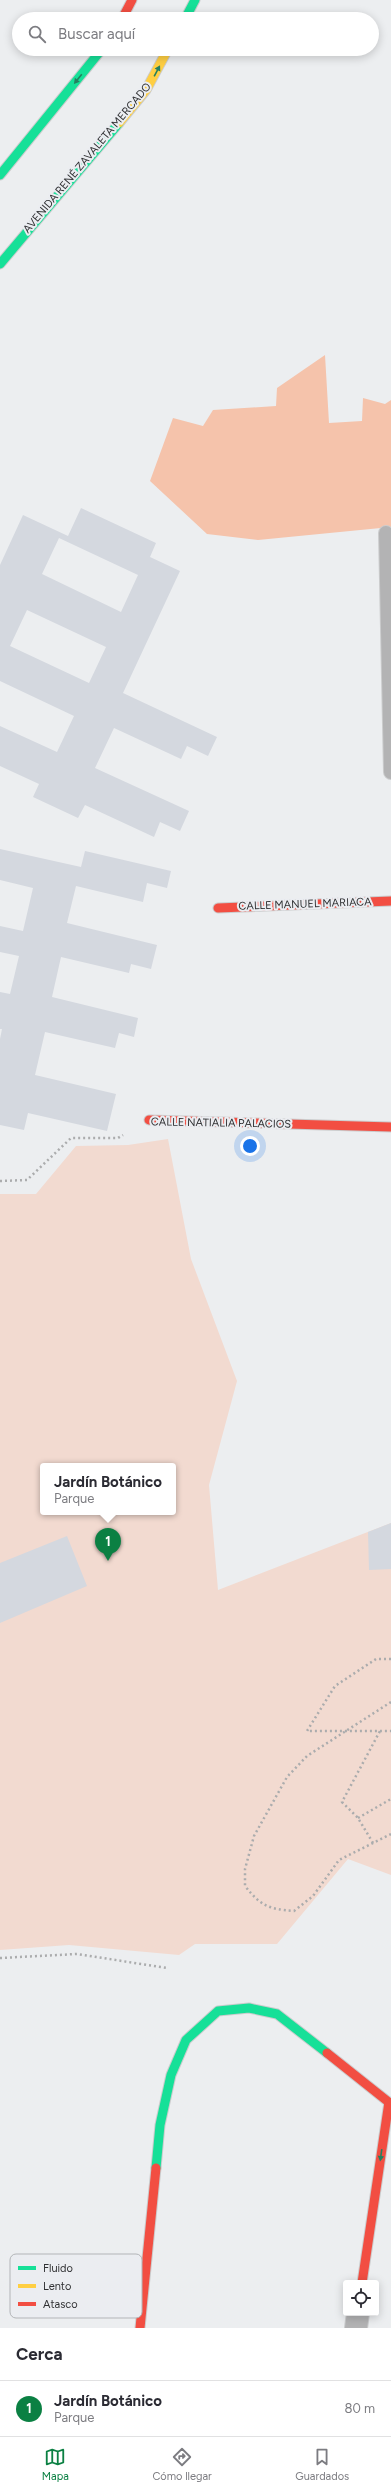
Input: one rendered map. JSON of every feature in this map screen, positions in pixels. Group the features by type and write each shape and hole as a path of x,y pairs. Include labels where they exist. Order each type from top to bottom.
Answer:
{"main road":[{"path":"126,12 132,0"},
{"path":"189,12 195,0"},
{"path":"0,175 96,56"},
{"name":"AVENIDA RENÉ ZAVALETA MERCADO","path":"0,264 146,90 164,56"},
{"name":"CALLE MANUEL MARIACA","path":"218,908 391,901"},
{"name":"CALLE NATIALIA PALACIOS","path":"149,1120 391,1127"},
{"path":"142,2309 160,2125 170,2075 186,2040 218,2011 249,2008 277,2014 390,2103 362,2280"},
{"path":"140,2328 141,2318"}],"street":[{"path":"356,2328 358,2316"}],"lane":[{"path":"386,533 391,772"}],"path":[{"name":"CALLE NATIALIA PALACIOS","path":"0,1181 27,1180 71,1138 118,1138 149,1120"},
{"path":"391,1658 376,1659 335,1686 307,1731 391,1731"},
{"path":"391,1702 306,1756 287,1777 254,1836 245,1869 245,1886 258,1902 272,1909 294,1911 314,1896 339,1860 391,1834"},
{"path":"373,1843 358,1818 342,1802 380,1731"},
{"path":"358,1818 391,1799"},
{"path":"0,1958 77,1954 167,1968"}],"shaded area":[{"path":"325,355 329,423 362,421 363,398 385,404 391,400 391,527 258,540 207,534 150,481 173,418 203,426 213,410 276,406 277,388"},
{"path":"168,1139 191,1259 237,1381 209,1485 218,1590 391,1523 391,1875 348,1859 277,1944 195,1944 179,1955 69,1945 0,1950 0,1194 36,1194 76,1146 128,1145"}],"building":[{"path":"81,508 156,543 150,557 180,571 123,693 217,737 208,756 187,746 181,759 114,728 95,768 189,811 180,831 160,822 154,837 85,805 78,818 33,797 39,784 0,766 0,726 57,752 74,716 0,681 0,565 23,515 68,536","holes":["59,538 138,575 121,612 42,574","27,610 106,647 89,683 10,646"]},
{"path":"0,849 81,867 85,851 171,871 167,888 147,883 143,902 76,886 67,923 157,945 151,969 131,964 129,973 61,957 52,997 138,1018 134,1037 119,1033 115,1048 45,1032 35,1075 116,1094 107,1131 28,1113 24,1130 0,1125 0,1039 2,1029 0,1029 0,992 10,994 19,956 0,952 0,926 23,931 33,888 0,880"},
{"path":"391,1523 391,1569 369,1570 368,1532"},
{"path":"67,1536 87,1586 0,1623 0,1563"}],"traffic: fast":[{"path":"189,12 195,0"},
{"path":"0,175 96,56"},
{"path":"0,264 119,123"},
{"path":"156,2168 160,2125 171,2075 186,2040 218,2011 249,2008 277,2014 327,2053"}],"traffic: slow":[{"path":"119,123 146,90 164,56"}],"traffic: jam":[{"path":"126,12 132,0"},
{"path":"218,908 391,901"},
{"path":"149,1120 391,1127"},
{"path":"327,2053 391,2104"},
{"path":"362,2280 389,2102"},
{"path":"142,2308 156,2168"},
{"path":"140,2328 141,2318"}],"place":[{"name":"Jardín Botánico","path":"108,1561"}]}
